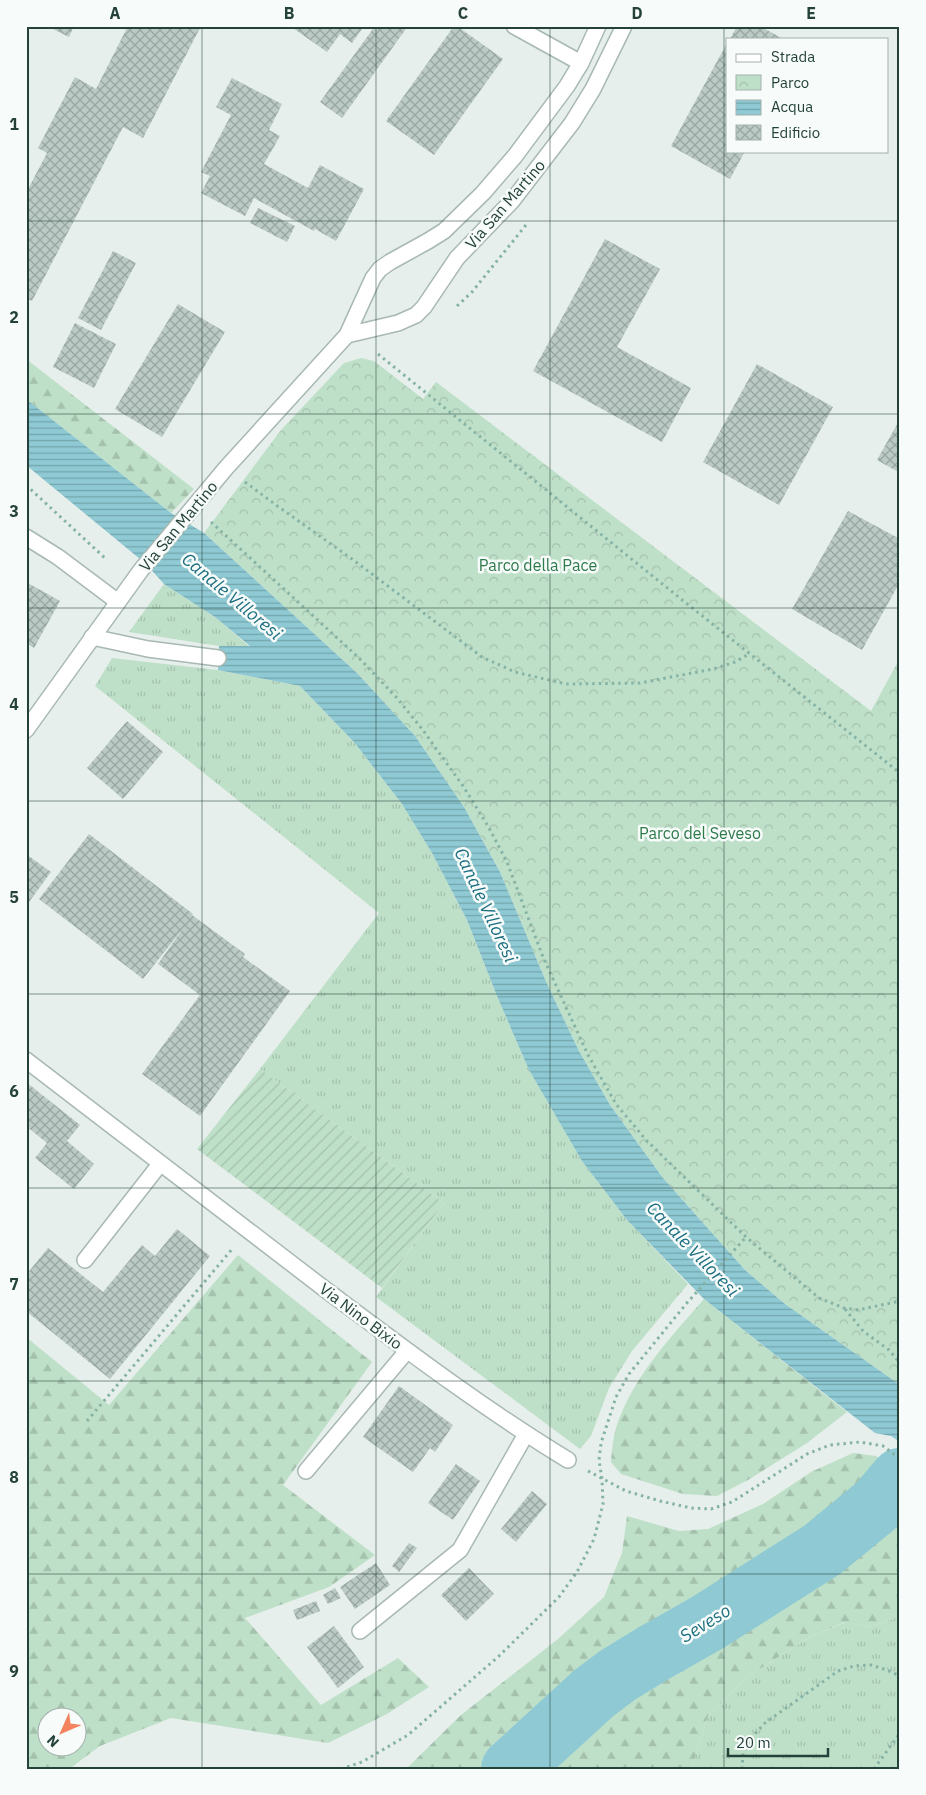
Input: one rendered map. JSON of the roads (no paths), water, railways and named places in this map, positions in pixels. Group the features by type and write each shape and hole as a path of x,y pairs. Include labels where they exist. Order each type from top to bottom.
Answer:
{"street":[{"path":"514,26 581,63"},
{"name":"Via San Martino","path":"26,730 141,570 226,468 347,334 373,278 380,269 444,230 483,193 515,156 541,122 581,63 598,26"},
{"name":"Via San Martino","path":"347,334 398,323 416,315 424,307 457,258 512,201 572,123 593,89 624,26"},
{"path":"26,537 58,557 118,602"},
{"path":"92,637 148,649 218,658"},
{"name":"Via Nino Bixio","path":"26,1060 407,1351 526,1434 568,1460"},
{"path":"85,1260 160,1164"},
{"path":"306,1471 407,1351"},
{"path":"360,1631 460,1550 526,1434"}],"water":[{"name":"Canale Villoresi","path":"26,399 171,513 204,533 357,673 415,736 464,807 500,872 547,984 579,1051 610,1105 663,1178 745,1270 785,1304 900,1385 900,1442 891,1436 875,1433 704,1299 627,1220 582,1161 529,1070 467,920 432,853 402,804 354,742 300,686 218,670 219,646 250,646 215,617 164,584 146,564 26,465"}],"waterway":[{"name":"Seveso","path":"511,1769 594,1693 618,1675 707,1623 822,1550 878,1504 900,1478"}],"park label":[{"name":"Parco della Pace","path":"538,565"},
{"name":"Parco del Seveso","path":"700,833"}]}
